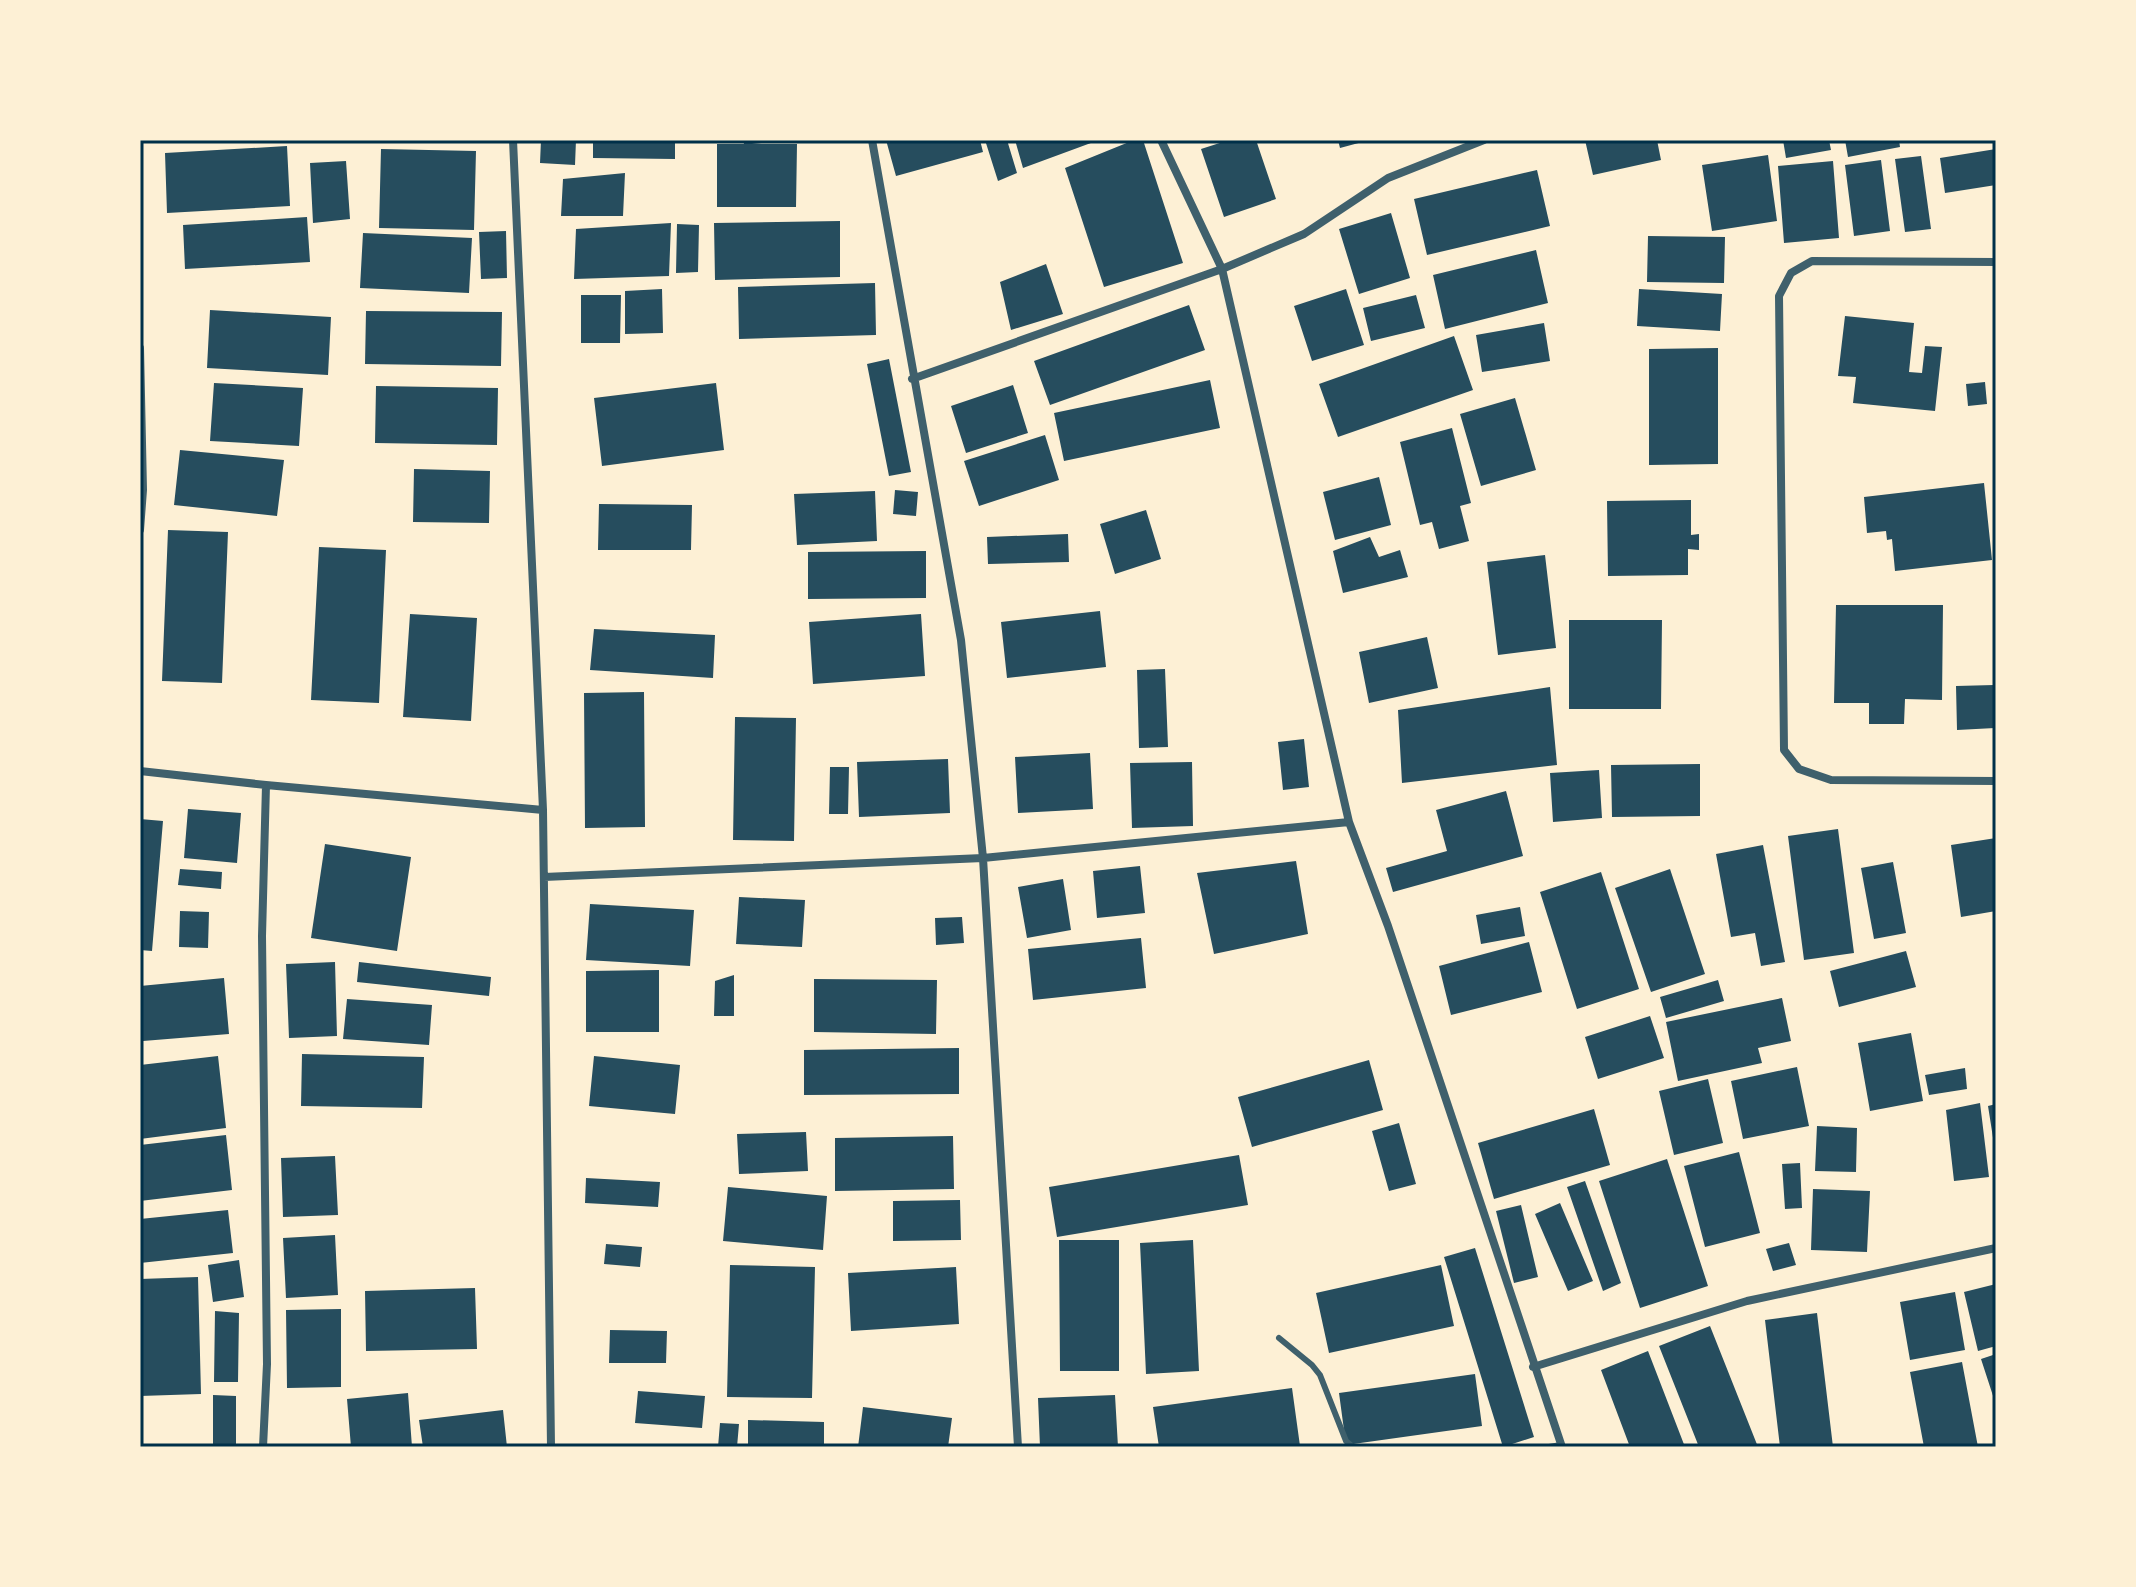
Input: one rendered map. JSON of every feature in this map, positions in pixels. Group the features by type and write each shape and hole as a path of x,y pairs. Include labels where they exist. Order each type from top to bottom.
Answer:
{"street":[{"path":"513,140 543,810 551,1447"},
{"path":"872,140 912,379 961,640 983,858 1018,1447"},
{"path":"1161,140 1222,269 1349,822 1388,926 1533,1367 1562,1446"},
{"path":"912,379 1222,269 1304,234 1388,178 1484,140"},
{"path":"1996,262 1812,261 1791,273 1779,296 1784,750 1799,769 1831,780 1996,781"},
{"path":"140,348 143,490 140,530"},
{"path":"140,771 543,810"},
{"path":"263,1447 267,1364 262,936 266,785"},
{"path":"544,877 983,858 1349,822"},
{"path":"1533,1367 1747,1301 1996,1248"}],"lane":[{"path":"1279,1338 1320,1375 1346,1441 1353,1447"},
{"path":"1549,1447 1562,1446"}],"building":[{"path":"541,140 576,140 575,165 540,163"},
{"path":"593,140 675,140 675,159 593,158"},
{"path":"743,140 772,140 752,144 797,144 796,207 717,207 717,144 744,144"},
{"path":"886,140 980,140 983,152 896,176"},
{"path":"985,140 1007,140 1017,173 998,181"},
{"path":"1015,140 1099,140 1023,168"},
{"path":"1134,140 1143,140 1183,263 1104,287 1065,168"},
{"path":"1229,140 1256,140 1276,199 1224,217 1201,149"},
{"path":"1338,140 1366,140 1366,141 1340,148"},
{"path":"1585,140 1657,140 1661,160 1593,175"},
{"path":"1783,140 1829,140 1831,150 1786,158"},
{"path":"1845,140 1899,140 1900,147 1848,157"},
{"path":"287,146 290,206 167,213 165,153"},
{"path":"381,149 476,151 474,230 379,228"},
{"path":"1996,149 1996,185 1945,193 1940,158"},
{"path":"1768,155 1777,221 1712,231 1702,165"},
{"path":"1921,156 1931,229 1905,232 1895,159"},
{"path":"1881,160 1890,231 1854,236 1845,165"},
{"path":"346,161 350,219 313,223 310,163"},
{"path":"1833,161 1839,238 1784,243 1778,166"},
{"path":"1537,170 1550,226 1427,255 1414,199"},
{"path":"625,173 623,216 561,216 563,179"},
{"path":"1391,213 1410,278 1359,294 1339,229"},
{"path":"307,217 310,262 185,269 183,225"},
{"path":"840,221 840,277 715,280 714,223"},
{"path":"671,223 669,276 574,279 576,229"},
{"path":"677,224 699,225 698,272 676,273"},
{"path":"506,231 507,278 481,279 479,232"},
{"path":"363,233 472,238 469,293 360,288"},
{"path":"1648,236 1725,237 1724,283 1647,282"},
{"path":"1536,250 1548,303 1445,329 1433,275"},
{"path":"1046,264 1063,314 1011,330 1000,282"},
{"path":"875,283 876,335 739,339 738,287"},
{"path":"662,289 663,333 625,334 625,291"},
{"path":"1346,289 1364,345 1312,361 1294,306"},
{"path":"1639,289 1722,294 1720,331 1637,326"},
{"path":"581,295 621,295 620,343 581,343"},
{"path":"1416,295 1425,328 1371,341 1363,308"},
{"path":"1189,305 1205,350 1050,405 1034,361"},
{"path":"210,310 331,317 328,375 207,368"},
{"path":"366,311 502,312 501,366 365,364"},
{"path":"1845,316 1914,323 1909,372 1922,373 1925,346 1942,347 1935,411 1853,403 1856,377 1838,376"},
{"path":"1544,323 1550,361 1482,372 1476,335"},
{"path":"1454,336 1473,390 1338,437 1319,384"},
{"path":"1718,348 1718,464 1649,465 1649,349"},
{"path":"889,359 911,472 889,476 867,364"},
{"path":"1210,380 1220,428 1064,461 1054,413"},
{"path":"1985,382 1987,404 1968,406 1966,384"},
{"path":"214,383 303,388 299,446 210,441"},
{"path":"716,383 724,450 602,466 594,398"},
{"path":"1013,385 1028,433 966,453 951,406"},
{"path":"376,386 498,388 497,445 375,443"},
{"path":"1515,398 1536,470 1481,486 1460,414"},
{"path":"1452,428 1471,503 1460,506 1469,541 1439,549 1432,522 1420,525 1400,442"},
{"path":"1045,435 1059,480 979,506 964,461"},
{"path":"180,450 284,460 277,516 174,505"},
{"path":"414,469 490,471 489,523 413,522"},
{"path":"1379,477 1391,525 1335,540 1323,492"},
{"path":"1984,483 1992,560 1895,571 1892,539 1887,540 1886,531 1867,533 1864,497"},
{"path":"895,490 918,492 916,516 893,514"},
{"path":"875,491 877,541 797,545 794,494"},
{"path":"1691,500 1691,535 1699,534 1699,550 1688,549 1688,575 1608,576 1607,501"},
{"path":"599,504 692,505 691,550 598,550"},
{"path":"1146,510 1161,559 1115,574 1100,524"},
{"path":"168,530 228,532 222,683 162,681"},
{"path":"1068,534 1069,562 988,564 987,537"},
{"path":"1370,537 1379,557 1400,550 1408,577 1343,593 1333,551"},
{"path":"319,547 386,550 379,703 311,700"},
{"path":"926,551 926,598 808,599 808,552"},
{"path":"1545,555 1556,648 1498,655 1487,562"},
{"path":"1836,605 1943,605 1942,700 1905,699 1904,724 1869,724 1869,703 1834,703"},
{"path":"1100,611 1106,667 1007,678 1001,622"},
{"path":"410,614 477,618 471,721 403,717"},
{"path":"921,614 925,676 813,684 809,622"},
{"path":"1569,620 1662,620 1661,709 1569,709"},
{"path":"594,629 715,635 713,678 590,670"},
{"path":"1427,637 1438,688 1369,703 1359,652"},
{"path":"1165,669 1168,747 1139,748 1137,670"},
{"path":"1994,685 1995,728 1957,730 1956,686"},
{"path":"1550,687 1557,765 1402,783 1398,710"},
{"path":"644,692 645,827 585,828 584,693"},
{"path":"735,717 796,718 794,841 733,840"},
{"path":"1304,739 1309,787 1283,790 1278,742"},
{"path":"1090,753 1093,809 1018,813 1015,757"},
{"path":"948,759 950,813 859,817 857,762"},
{"path":"1192,762 1193,826 1132,828 1130,763"},
{"path":"1700,764 1700,816 1612,817 1611,765"},
{"path":"830,767 849,767 848,814 829,814"},
{"path":"1599,770 1602,818 1553,822 1550,773"},
{"path":"1506,791 1523,856 1393,892 1386,868 1447,851 1436,810"},
{"path":"188,809 241,813 237,863 184,858"},
{"path":"140,819 163,821 152,951 140,950"},
{"path":"1838,829 1854,953 1804,960 1788,836"},
{"path":"1996,838 1996,911 1961,917 1951,845"},
{"path":"325,844 411,857 397,951 311,938"},
{"path":"1763,845 1785,962 1761,966 1755,933 1731,937 1716,854"},
{"path":"1296,861 1308,934 1214,954 1197,873"},
{"path":"1893,862 1906,933 1874,939 1861,868"},
{"path":"1140,866 1145,913 1097,918 1093,871"},
{"path":"180,869 222,872 221,889 178,885"},
{"path":"1670,869 1705,974 1651,992 1615,888"},
{"path":"1601,872 1639,989 1577,1009 1540,892"},
{"path":"1063,879 1071,930 1027,938 1018,887"},
{"path":"739,897 805,900 802,947 736,944"},
{"path":"590,904 694,910 690,966 586,960"},
{"path":"1520,907 1525,936 1481,944 1476,915"},
{"path":"180,911 209,912 208,948 179,947"},
{"path":"962,917 964,943 936,945 935,918"},
{"path":"1141,938 1146,988 1033,1000 1028,949"},
{"path":"1529,942 1542,992 1451,1015 1439,966"},
{"path":"1906,951 1916,987 1839,1007 1830,971"},
{"path":"335,962 337,1036 289,1038 286,964"},
{"path":"359,962 491,977 489,996 357,982"},
{"path":"659,970 659,1032 586,1032 586,971"},
{"path":"734,975 734,1016 714,1016 715,981"},
{"path":"224,978 229,1034 143,1041 140,986"},
{"path":"814,979 937,980 936,1034 814,1032"},
{"path":"1718,980 1724,1001 1666,1018 1660,997"},
{"path":"1782,998 1791,1041 1758,1048 1762,1063 1678,1081 1666,1022"},
{"path":"347,999 432,1005 429,1045 343,1039"},
{"path":"1650,1016 1664,1058 1598,1079 1585,1037"},
{"path":"1911,1033 1923,1101 1870,1111 1858,1043"},
{"path":"959,1048 959,1094 804,1095 804,1050"},
{"path":"302,1054 424,1057 422,1108 301,1106"},
{"path":"218,1056 226,1128 140,1139 140,1065"},
{"path":"594,1056 680,1065 675,1114 589,1106"},
{"path":"1369,1060 1383,1110 1252,1147 1238,1097"},
{"path":"1797,1067 1809,1126 1743,1139 1731,1081"},
{"path":"1965,1068 1967,1089 1929,1095 1925,1075"},
{"path":"1708,1079 1723,1143 1674,1155 1659,1091"},
{"path":"1980,1103 1989,1177 1954,1181 1946,1110"},
{"path":"1996,1104 1996,1144 1994,1144 1988,1106"},
{"path":"1594,1109 1610,1165 1494,1199 1478,1143"},
{"path":"1399,1123 1416,1184 1389,1191 1372,1131"},
{"path":"1817,1126 1857,1128 1856,1172 1815,1171"},
{"path":"806,1132 808,1171 739,1174 737,1134"},
{"path":"226,1135 232,1190 140,1201 140,1145"},
{"path":"953,1136 954,1189 835,1191 835,1138"},
{"path":"1739,1152 1760,1233 1705,1247 1684,1166"},
{"path":"1239,1155 1248,1205 1057,1237 1049,1187"},
{"path":"335,1156 338,1215 283,1217 281,1158"},
{"path":"1667,1159 1708,1286 1640,1308 1599,1181"},
{"path":"1800,1163 1802,1208 1785,1209 1782,1164"},
{"path":"586,1178 660,1182 658,1207 585,1203"},
{"path":"1585,1181 1621,1283 1603,1291 1567,1187"},
{"path":"728,1187 827,1196 823,1250 723,1241"},
{"path":"1813,1189 1870,1191 1867,1252 1811,1250"},
{"path":"960,1200 961,1240 893,1241 893,1201"},
{"path":"1560,1203 1593,1281 1568,1291 1535,1214"},
{"path":"1521,1205 1538,1277 1514,1283 1496,1211"},
{"path":"228,1210 233,1253 140,1263 140,1219"},
{"path":"335,1235 338,1295 286,1298 283,1238"},
{"path":"1059,1240 1119,1240 1119,1371 1060,1371"},
{"path":"1193,1240 1199,1371 1146,1374 1140,1243"},
{"path":"1789,1243 1796,1265 1773,1271 1766,1249"},
{"path":"606,1244 642,1247 640,1267 604,1264"},
{"path":"1475,1248 1534,1437 1503,1447 1444,1257"},
{"path":"239,1260 244,1297 213,1302 208,1265"},
{"path":"730,1265 815,1267 812,1398 727,1397"},
{"path":"1441,1265 1454,1326 1329,1353 1316,1293"},
{"path":"956,1267 959,1324 851,1331 848,1273"},
{"path":"198,1277 201,1394 140,1396 140,1279"},
{"path":"1996,1284 1996,1346 1978,1351 1964,1292"},
{"path":"475,1288 477,1349 366,1351 365,1291"},
{"path":"1955,1292 1965,1350 1910,1360 1900,1302"},
{"path":"341,1309 341,1387 287,1388 286,1310"},
{"path":"215,1311 239,1313 238,1382 214,1382"},
{"path":"1817,1313 1833,1447 1780,1447 1765,1320"},
{"path":"1710,1326 1758,1447 1699,1447 1659,1346"},
{"path":"610,1330 667,1331 666,1363 609,1363"},
{"path":"1648,1351 1685,1447 1630,1447 1601,1370"},
{"path":"1996,1354 1996,1402 1995,1402 1981,1359"},
{"path":"1962,1362 1978,1447 1924,1447 1910,1372"},
{"path":"1475,1374 1482,1426 1346,1445 1339,1393"},
{"path":"1292,1388 1300,1446 1159,1447 1153,1407"},
{"path":"638,1391 705,1396 702,1428 635,1423"},
{"path":"408,1393 412,1447 351,1447 347,1399"},
{"path":"213,1395 236,1396 236,1447 213,1447"},
{"path":"1115,1395 1118,1447 1040,1447 1038,1398"},
{"path":"863,1407 952,1418 948,1447 858,1447"},
{"path":"503,1410 507,1447 423,1447 419,1420"},
{"path":"748,1420 824,1422 824,1447 748,1447"},
{"path":"720,1423 739,1424 737,1447 718,1447"}]}
